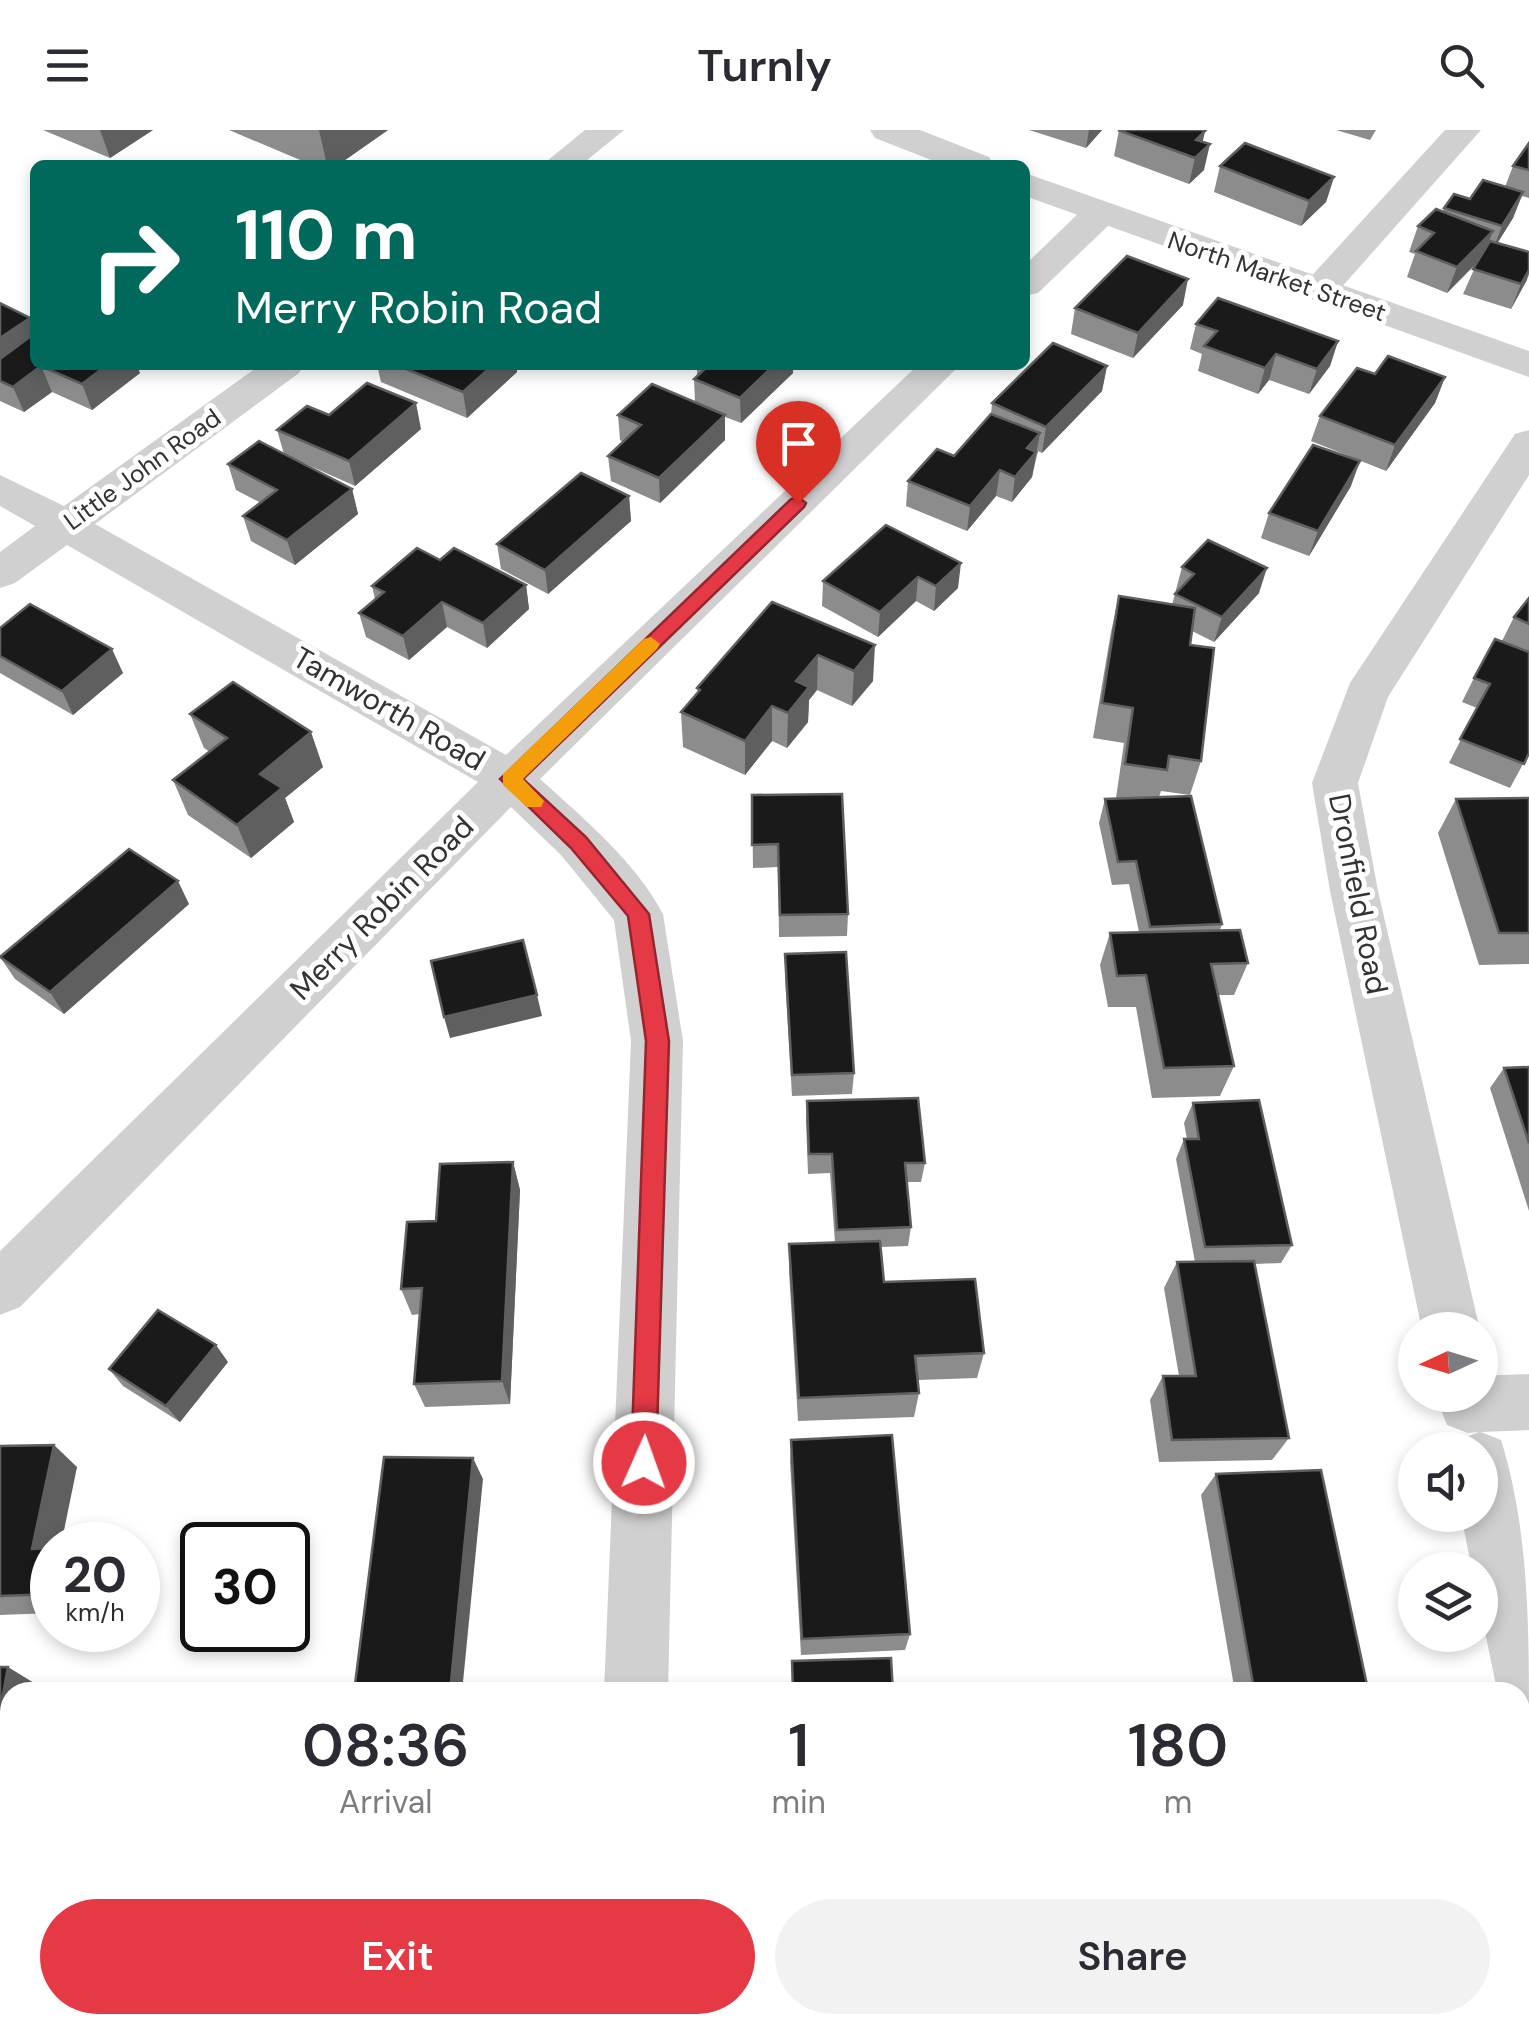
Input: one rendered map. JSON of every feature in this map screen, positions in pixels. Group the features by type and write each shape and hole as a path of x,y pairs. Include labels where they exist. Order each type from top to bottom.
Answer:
{"street":[{"path":"566,160 608,130"},
{"path":"888,130 963,160"},
{"path":"1319,290 1464,130"},
{"name":"North Market Street","path":"1030,186 1099,214 1529,365"},
{"path":"1030,279 1099,214"},
{"name":"Little John Road","path":"0,572 278,370"},
{"name":"Merry Robin Road","path":"0,1289 510,779 936,370"},
{"name":"Dronfield Road","path":"1448,1312 1354,892 1335,784 1366,695 1529,443"},
{"name":"Tamworth Road","path":"0,488 510,779 578,842 638,914 658,1041 636,1682"},
{"path":"1527,1682 1473,1428 1529,1402"}],"building":[{"path":"1118,130 1201,130 1205,131 1196,140 1210,144 1195,158"},
{"path":"1245,143 1334,177 1309,201 1220,166"},
{"path":"1529,143 1529,170 1513,166"},
{"path":"1483,180 1523,192 1502,226 1444,208 1454,194 1470,199"},
{"path":"1436,209 1493,231 1457,267 1416,251 1434,233 1418,226"},
{"path":"1490,241 1529,252 1529,270 1521,284 1473,269"},
{"path":"1127,256 1188,279 1138,333 1075,308"},
{"path":"1218,298 1338,341 1317,369 1276,354 1265,368 1204,346 1217,331 1196,324"},
{"path":"0,303 30,318 0,338"},
{"path":"30,337 30,370 36,370 13,387 0,381 0,359"},
{"path":"1053,343 1107,366 1046,427 992,403 1030,370"},
{"path":"1388,356 1445,377 1395,445 1320,416 1357,368 1375,374"},
{"path":"50,370 100,370 82,384"},
{"path":"408,370 487,370 463,392"},
{"path":"704,370 769,370 740,398 694,379"},
{"path":"367,383 416,403 349,461 277,430 307,406 329,415"},
{"path":"652,384 725,415 659,478 608,456 641,425 618,415"},
{"path":"991,414 1040,433 1027,448 1036,452 1015,477 1000,470 970,506 908,481 937,449 954,456"},
{"path":"259,441 352,489 287,540 243,516 277,490 228,464"},
{"path":"1313,445 1360,461 1318,531 1269,513"},
{"path":"581,473 629,496 545,570 497,544"},
{"path":"886,525 961,563 936,586 918,577 880,612 823,581"},
{"path":"1208,540 1267,568 1222,617 1175,594 1194,574 1182,567"},
{"path":"417,548 440,560 454,548 526,585 483,623 442,602 403,636 359,613 384,592 372,586"},
{"path":"1119,596 1195,608 1190,645 1214,648 1201,761 1169,756 1167,770 1125,764 1133,708 1102,703"},
{"path":"1529,598 1529,624 1514,617"},
{"path":"772,602 875,645 854,671 818,655 796,681 809,687 788,713 772,706 745,741 681,712 700,690 697,688"},
{"path":"30,604 112,649 62,691 0,656 0,628"},
{"path":"1495,639 1529,652 1529,753 1524,764 1460,739 1490,684 1474,678"},
{"path":"233,682 311,732 260,774 282,788 237,825 173,780 227,738 190,714"},
{"path":"842,794 848,914 780,915 778,844 752,845 752,795"},
{"path":"1191,796 1222,924 1150,927 1136,861 1118,862 1105,799"},
{"path":"1529,798 1529,933 1499,933 1456,799"},
{"path":"129,849 178,881 50,992 0,957"},
{"path":"1240,930 1248,963 1211,964 1234,1066 1164,1068 1146,975 1117,976 1110,933"},
{"path":"523,940 537,995 444,1017 431,961"},
{"path":"846,952 854,1073 792,1075 785,954"},
{"path":"1529,1067 1529,1143 1504,1068"},
{"path":"918,1098 925,1163 905,1163 911,1227 837,1230 832,1154 809,1154 807,1101"},
{"path":"1259,1100 1292,1245 1205,1247 1184,1139 1199,1139 1193,1103"},
{"path":"513,1162 502,1381 414,1384 422,1288 401,1289 407,1222 436,1221 440,1164"},
{"path":"880,1241 884,1282 975,1279 984,1353 915,1356 919,1393 799,1398 789,1244"},
{"path":"1254,1261 1289,1438 1172,1440 1163,1376 1196,1376 1177,1262"},
{"path":"158,1310 216,1345 166,1406 109,1369"},
{"path":"892,1435 910,1634 802,1639 791,1440"},
{"path":"54,1445 38,1522 30,1522 30,1595 0,1596 0,1446"},
{"path":"384,1457 473,1458 451,1682 355,1682"},
{"path":"1321,1470 1366,1682 1253,1682 1216,1474"},
{"path":"891,1658 892,1682 793,1682 792,1661"},
{"path":"0,1667 8,1667 5,1682 0,1682"}],"slow traffic":[{"path":"534,801 510,779 651,644"}],"route":[{"path":"644,1463 658,1041 638,914 578,842 510,779 798,503"}]}
